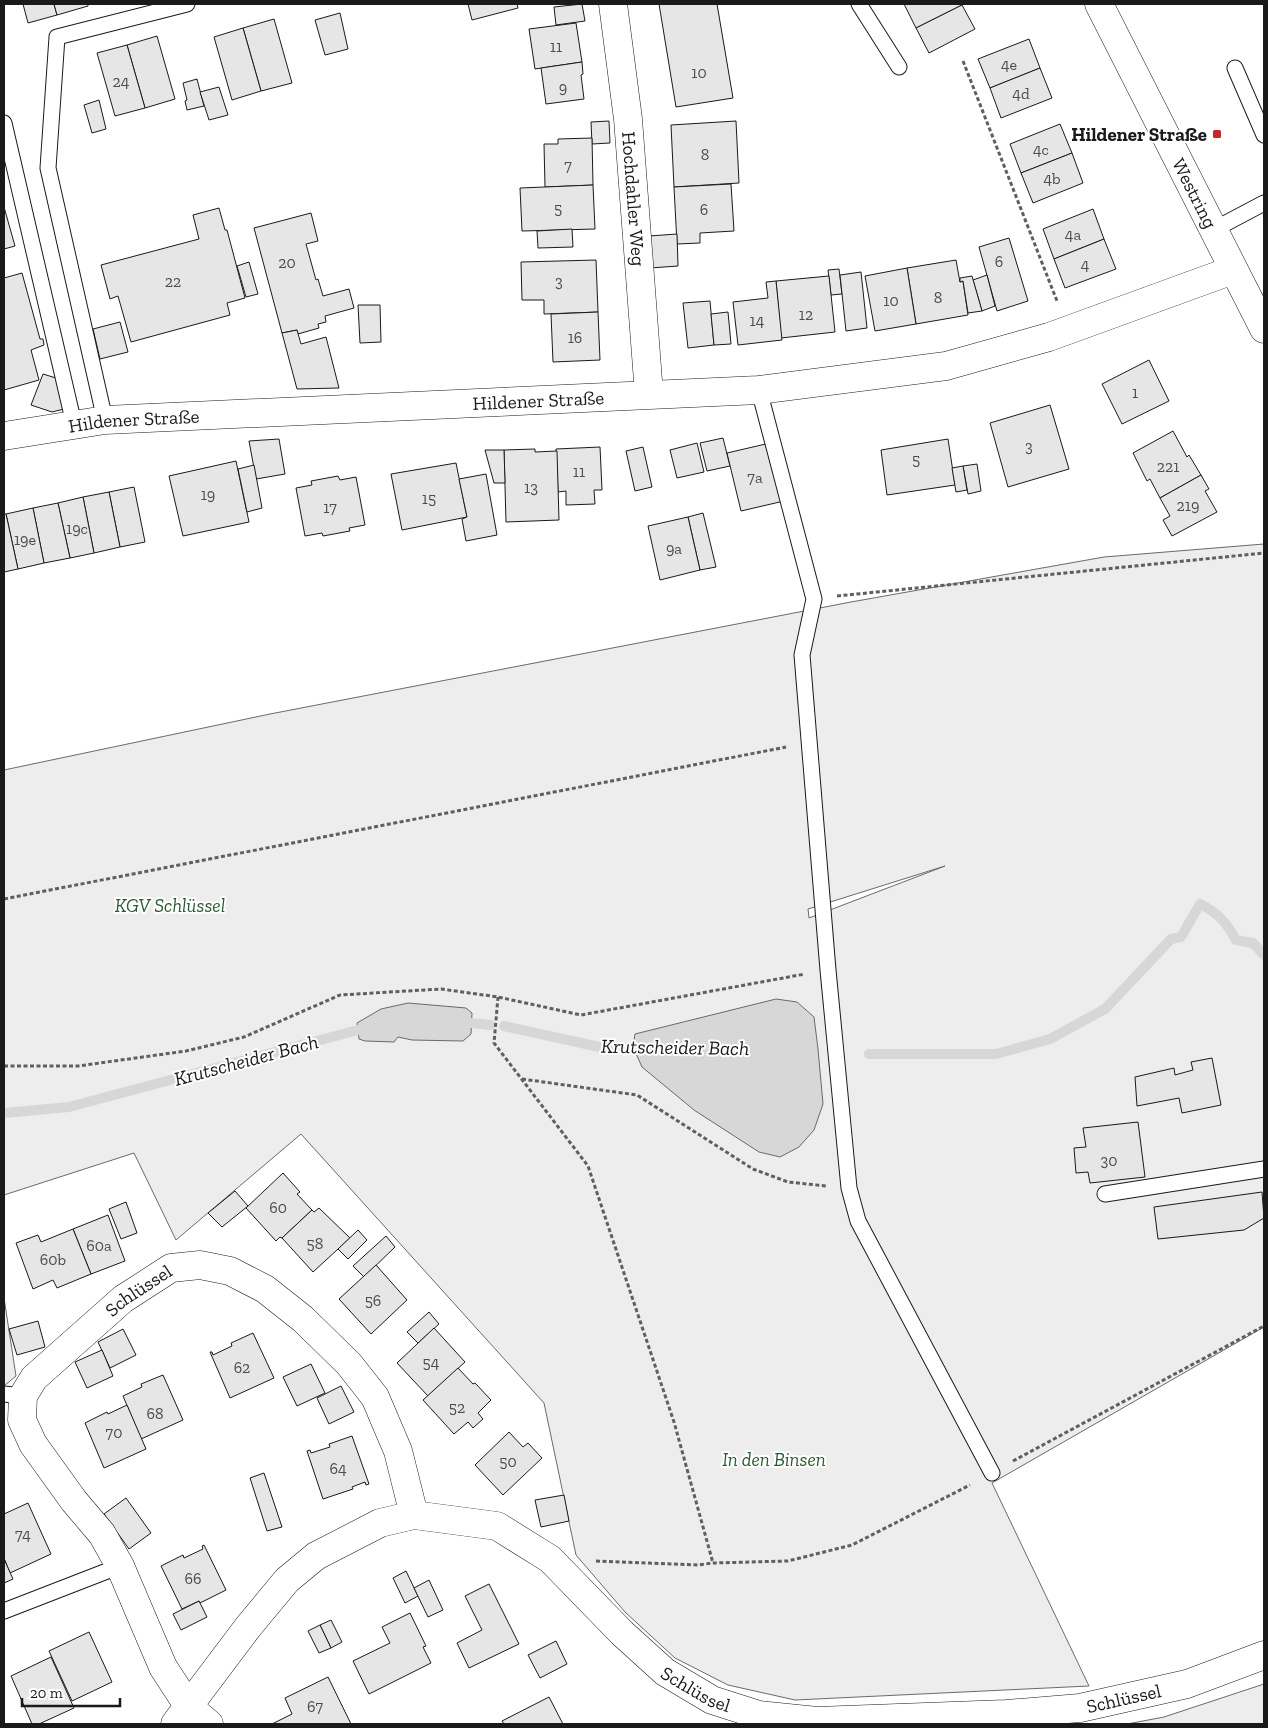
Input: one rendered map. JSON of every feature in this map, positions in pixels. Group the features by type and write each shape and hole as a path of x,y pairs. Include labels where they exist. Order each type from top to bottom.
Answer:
{"street":[{"name":"Hochdahler Weg","path":"613,4 628,119 648,394"},
{"name":"Westring","path":"1099,4 1264,330"},
{"name":"Hildener Straße","path":"4,436 106,420 759,390 946,366 1049,337 1233,270"},
{"name":"Schlüssel","path":"209,1724 182,1715 120,1566 102,1534 74,1501 33,1444 13,1395 123,1299 171,1268 200,1265 230,1271 265,1289 303,1319 349,1364 375,1397 398,1451 414,1515"},
{"name":"Schlüssel","path":"182,1715 286,1580 316,1556 380,1523 414,1515 497,1526 550,1559 622,1633 665,1672 712,1700 759,1715 817,1721 1006,1714 1080,1708 1187,1684 1264,1655"}],"lane":[{"path":"106,420 48,168 57,37 188,4"},
{"path":"859,4 899,67"},
{"path":"1235,68 1264,135"},
{"path":"4,123 74,424"},
{"path":"1213,230 1264,203"},
{"path":"759,390 814,598 802,654 828,970 849,1188 858,1221 992,1473"},
{"path":"1105,1194 1264,1169"},
{"path":"4,1611 120,1566"}],"path":[{"path":"963,61 1068,330"},
{"path":"814,598 1264,553"},
{"path":"4,899 810,742"},
{"path":"4,1066 78,1066 186,1051 244,1037 340,996 441,989 498,997 581,1015 828,970"},
{"path":"498,997 494,1043 588,1166 674,1422 713,1562"},
{"path":"522,1079 637,1096 753,1169 788,1182 849,1188"},
{"path":"550,1559 698,1565"}],"shaded area":[{"path":"1264,544 1264,1327 992,1483 1089,1686 795,1700 728,1685 675,1658 625,1612 576,1555 544,1403 301,1134 176,1240 134,1153 4,1195 4,770 270,714 851,602 1104,557","holes":["945,866 809,918 808,909"]},
{"path":"4,1298 16,1376 4,1386"},
{"path":"1264,1684 1264,1724 1127,1724 1164,1717"}],"water":[{"path":"776,999 797,1002 814,1017 823,1104 814,1130 799,1147 780,1157 759,1152 694,1110 642,1067 633,1047 635,1034"},
{"path":"408,1003 466,1008 472,1013 471,1034 463,1041 412,1040 398,1037 394,1042 359,1039 357,1023 381,1009"}],"building":[{"path":"23,4 54,4 57,15 28,23"},
{"path":"54,4 88,4 88,6 57,15"},
{"path":"468,4 517,4 518,8 472,20"},
{"path":"582,4 585,21 556,25 554,7"},
{"path":"659,4 717,4 733,98 676,107"},
{"path":"904,4 961,4 962,5 916,28"},
{"path":"962,5 975,29 929,53 916,28"},
{"path":"340,13 348,49 325,55 315,20"},
{"path":"274,19 292,83 261,91 243,28"},
{"path":"576,23 582,62 535,69 529,29"},
{"path":"243,28 261,91 232,100 214,37"},
{"path":"157,36 175,99 145,108 127,45"},
{"path":"1029,39 1040,68 990,88 978,59"},
{"path":"127,45 145,108 115,116 97,53"},
{"path":"582,62 583,74 581,75 584,99 546,104 541,68"},
{"path":"1040,68 1052,98 1001,118 990,88"},
{"path":"197,79 204,106 187,110 183,83"},
{"path":"219,87 228,115 209,120 200,92"},
{"path":"99,100 106,129 92,133 84,105"},
{"path":"609,121 610,143 592,144 591,122"},
{"path":"736,121 739,183 674,187 671,125"},
{"path":"1060,124 1072,153 1021,173 1010,144"},
{"path":"592,138 593,185 545,187 544,144 558,144 558,139"},
{"path":"1072,153 1083,183 1033,203 1021,173"},
{"path":"731,184 734,231 700,233 700,243 677,244 674,187"},
{"path":"593,185 595,229 522,231 520,188"},
{"path":"4,207 15,246 4,249"},
{"path":"219,208 225,230 227,230 245,298 227,303 230,315 131,342 118,296 110,299 101,265 199,239 193,215"},
{"path":"1093,209 1104,239 1054,259 1043,229"},
{"path":"311,213 318,241 306,244 316,280 318,279 323,296 349,289 354,308 325,316 326,322 318,324 319,328 298,334 297,330 282,333 254,228"},
{"path":"572,229 573,247 538,248 537,231"},
{"path":"677,234 678,266 650,268 649,236"},
{"path":"1009,238 1028,301 997,311 979,247"},
{"path":"1104,239 1116,269 1065,288 1054,259"},
{"path":"596,260 598,312 544,314 544,300 522,300 521,262"},
{"path":"956,260 960,282 963,281 968,315 916,324 907,268"},
{"path":"249,262 258,294 246,297 237,266"},
{"path":"907,268 916,324 875,331 865,276"},
{"path":"839,269 842,294 831,295 828,270"},
{"path":"861,272 867,328 846,331 840,275"},
{"path":"22,273 40,339 43,339 44,345 31,350 39,380 4,390 4,278"},
{"path":"987,275 995,306 982,311 973,280"},
{"path":"829,276 835,332 781,338 776,281"},
{"path":"972,276 982,311 968,313 963,281 960,282 960,278"},
{"path":"776,281 782,340 738,345 733,302 768,298 766,282"},
{"path":"710,301 714,345 688,348 683,303"},
{"path":"358,305 380,305 381,342 360,343"},
{"path":"598,312 600,360 553,362 551,314"},
{"path":"728,312 731,344 714,345 711,314"},
{"path":"120,322 128,352 100,359 93,329"},
{"path":"297,330 301,344 326,337 339,388 297,389 282,333"},
{"path":"1149,360 1169,401 1122,424 1102,384"},
{"path":"43,374 56,378 64,409 52,412 31,405"},
{"path":"1050,405 1069,469 1008,487 990,423"},
{"path":"1173,431 1187,457 1189,455 1201,475 1160,498 1150,479 1147,481 1133,453"},
{"path":"723,438 730,466 707,471 700,443"},
{"path":"279,439 285,474 256,479 249,441"},
{"path":"948,439 955,485 887,495 881,450"},
{"path":"697,443 704,472 677,478 670,450"},
{"path":"770,443 784,501 741,511 727,453"},
{"path":"600,447 602,490 594,490 595,504 566,505 566,491 558,492 556,449"},
{"path":"643,447 652,487 635,491 626,451"},
{"path":"535,449 535,452 557,451 559,520 506,522 504,450"},
{"path":"485,450 504,450 505,483 494,483"},
{"path":"236,461 249,522 183,536 169,476"},
{"path":"456,463 467,517 402,530 391,474"},
{"path":"977,464 981,491 968,494 963,466"},
{"path":"254,465 262,508 247,512 238,469"},
{"path":"963,466 967,490 956,492 952,468"},
{"path":"486,474 497,535 466,541 462,519 467,517 459,479"},
{"path":"1201,475 1209,489 1205,491 1217,512 1172,536 1163,520 1170,516 1160,498"},
{"path":"338,476 340,480 356,477 365,525 349,528 350,531 323,536 322,533 305,536 296,488 312,485 311,481"},
{"path":"134,487 145,542 120,547 109,492"},
{"path":"109,492 120,547 94,553 83,497"},
{"path":"83,497 94,553 70,558 58,503"},
{"path":"58,503 70,558 44,563 33,508"},
{"path":"33,508 44,563 18,569 6,514"},
{"path":"703,513 716,567 700,570 688,517"},
{"path":"4,514 6,514 18,569 4,572"},
{"path":"688,517 700,570 660,580 648,526"},
{"path":"1212,1058 1221,1105 1182,1113 1179,1098 1137,1106 1135,1077 1174,1068 1175,1075 1193,1070 1191,1062"},
{"path":"1138,1122 1145,1177 1090,1183 1088,1172 1076,1173 1074,1148 1086,1147 1083,1128"},
{"path":"283,1173 300,1192 297,1194 312,1210 282,1238 280,1237 276,1241 246,1208"},
{"path":"235,1191 248,1206 222,1227 208,1213"},
{"path":"1262,1192 1264,1218 1244,1230 1158,1239 1154,1207"},
{"path":"126,1202 137,1233 121,1239 109,1209"},
{"path":"319,1208 350,1238 313,1272 282,1238 312,1210 314,1212"},
{"path":"108,1215 125,1261 91,1274 73,1229"},
{"path":"73,1229 91,1274 57,1288 53,1280 33,1289 16,1243 38,1235 41,1242"},
{"path":"358,1230 367,1240 348,1259 338,1249"},
{"path":"386,1236 395,1247 364,1277 353,1266"},
{"path":"376,1265 407,1300 371,1334 339,1299"},
{"path":"429,1312 439,1324 418,1343 407,1332"},
{"path":"38,1321 45,1347 17,1355 9,1329"},
{"path":"434,1328 465,1362 428,1396 397,1363"},
{"path":"123,1329 136,1355 110,1368 98,1342"},
{"path":"253,1333 274,1378 230,1398 210,1352 213,1355 232,1346 231,1343"},
{"path":"102,1350 113,1376 87,1388 75,1362"},
{"path":"311,1364 325,1393 297,1406 283,1377"},
{"path":"458,1368 491,1400 478,1413 483,1419 473,1428 468,1422 454,1434 423,1400"},
{"path":"163,1375 183,1420 141,1439 123,1396 142,1387 141,1384"},
{"path":"341,1386 354,1412 329,1424 317,1398"},
{"path":"127,1405 146,1449 104,1468 85,1423"},
{"path":"509,1432 523,1447 528,1443 542,1458 503,1495 475,1465"},
{"path":"352,1436 369,1484 366,1485 365,1482 352,1487 353,1489 323,1499 307,1451 310,1450 311,1453 330,1447 329,1444"},
{"path":"264,1473 282,1527 267,1531 250,1478"},
{"path":"564,1495 569,1521 541,1527 535,1500"},
{"path":"126,1498 151,1533 129,1549 104,1514"},
{"path":"28,1503 51,1554 10,1573 4,1558 4,1514"},
{"path":"204,1545 226,1590 200,1603 199,1601 182,1609 161,1566 183,1555 184,1558 203,1549 202,1546"},
{"path":"4,1559 13,1579 4,1583"},
{"path":"406,1571 418,1596 405,1603 393,1578"},
{"path":"429,1580 443,1610 428,1617 414,1588"},
{"path":"489,1584 519,1644 469,1668 457,1643 482,1630 465,1596"},
{"path":"199,1601 207,1617 181,1630 173,1614"},
{"path":"410,1613 426,1646 423,1647 431,1663 369,1694 353,1661 390,1643 382,1627"},
{"path":"331,1620 342,1642 331,1648 320,1625"},
{"path":"320,1625 331,1648 319,1653 308,1631"},
{"path":"89,1632 112,1682 72,1701 49,1651"},
{"path":"556,1641 567,1664 540,1678 528,1655"},
{"path":"51,1657 74,1708 39,1724 32,1724 11,1676"},
{"path":"328,1677 351,1724 272,1724 292,1714 285,1698"},
{"path":"549,1697 563,1724 504,1724 502,1721"}],"waterway":[{"name":"Krutscheider Bach","path":"869,1054 996,1054 1050,1039 1105,1009 1171,939 1181,937 1200,904 1221,919 1236,940 1253,943 1264,955"},
{"name":"Krutscheider Bach","path":"459,1023 490,1025"},
{"name":"Krutscheider Bach","path":"504,1026 604,1048 646,1047"},
{"name":"Krutscheider Bach","path":"4,1113 69,1107 358,1030 370,1029"}],"place":[{"name":"Hildener Straße","path":"1217,134"}],"park label":[{"name":"KGV Schlüssel","path":"170,905"},
{"name":"In den Binsen","path":"774,1459"}]}
